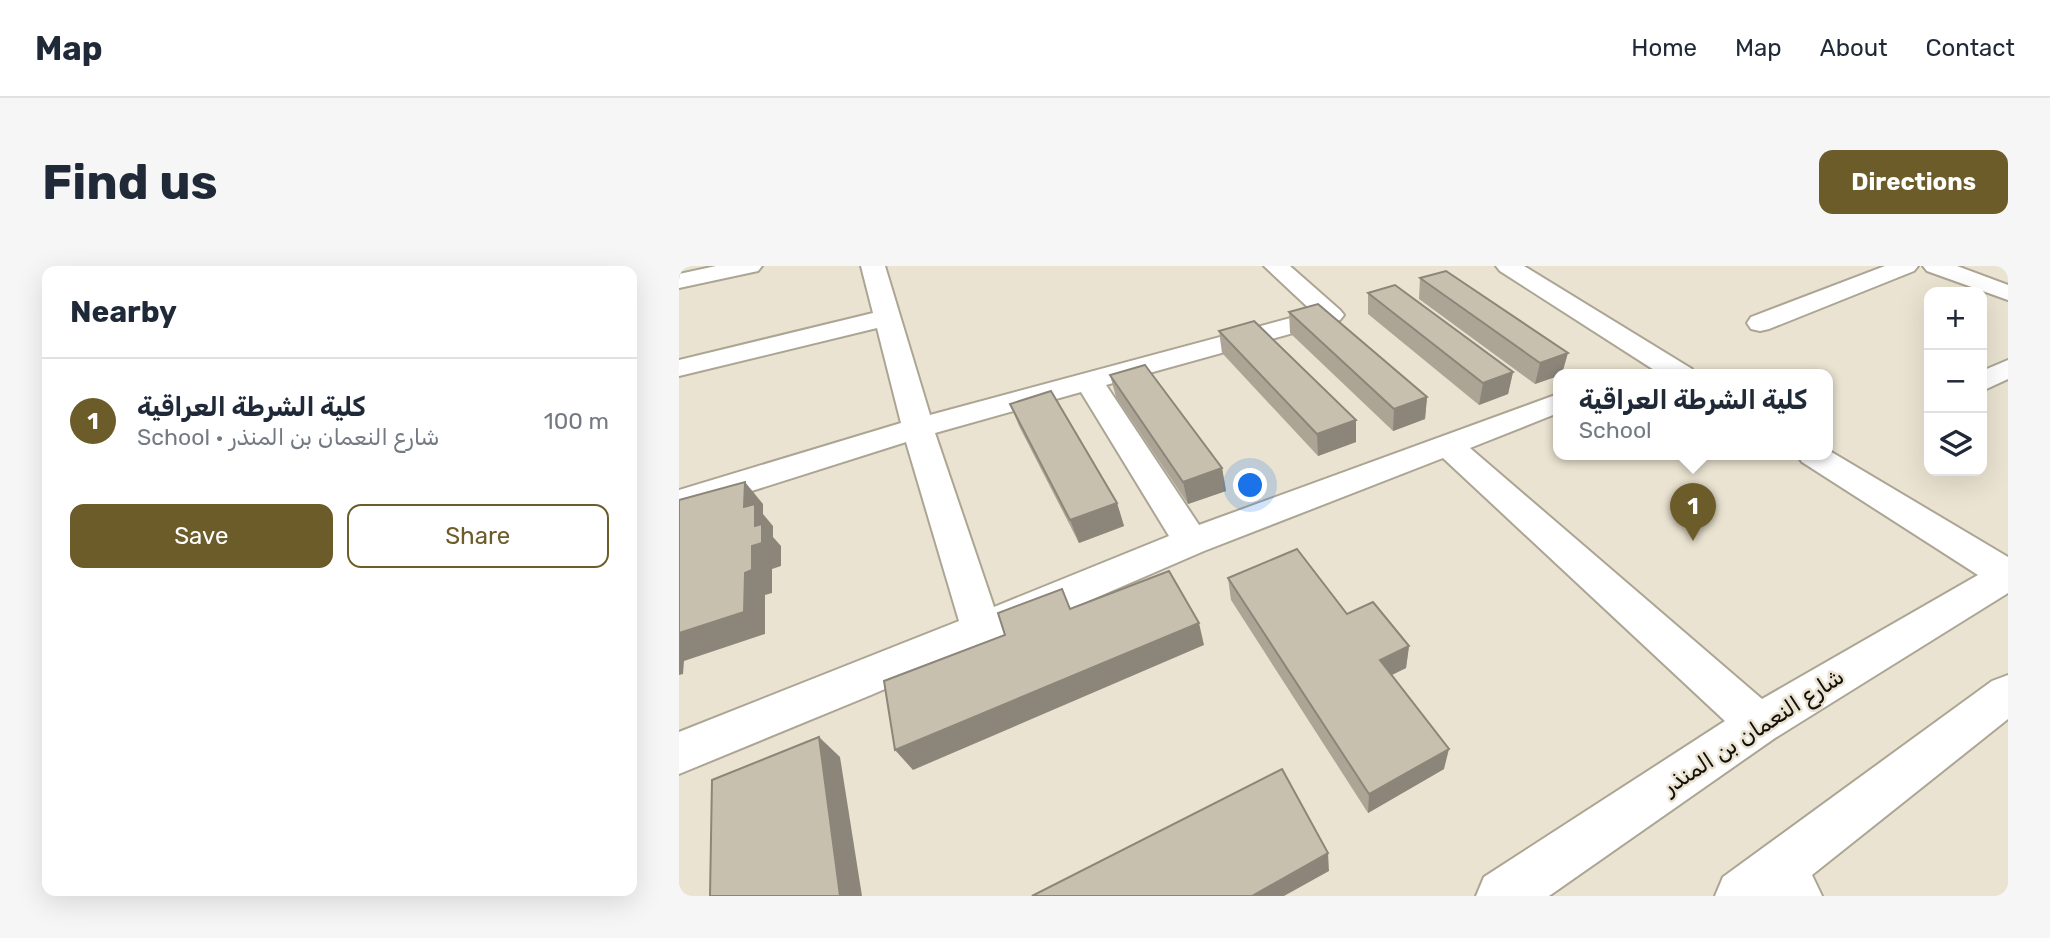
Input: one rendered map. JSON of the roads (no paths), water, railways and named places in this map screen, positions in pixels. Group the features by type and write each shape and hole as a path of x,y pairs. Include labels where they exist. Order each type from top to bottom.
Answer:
{"street":[{"path":"679,281 750,266"},
{"path":"873,266 885,318 981,628"},
{"path":"679,502 918,428 1331,315 1276,266"},
{"path":"1508,266 1672,369"},
{"path":"1760,323 1906,266"},
{"path":"1935,266 2008,293"},
{"path":"679,368 885,318"},
{"path":"1987,379 2008,368"},
{"path":"1088,380 1191,541"},
{"path":"679,753 856,682 1191,541 1553,405"},
{"path":"1448,445 1759,724"},
{"path":"1821,460 2008,575"},
{"name":"شارع النعمان بن المنذر","path":"1503,896 1759,724 2008,575"},
{"path":"1770,888 2008,694"}],"place":[{"name":"كلية الشرطة العراقية","path":"1693,541"}]}
